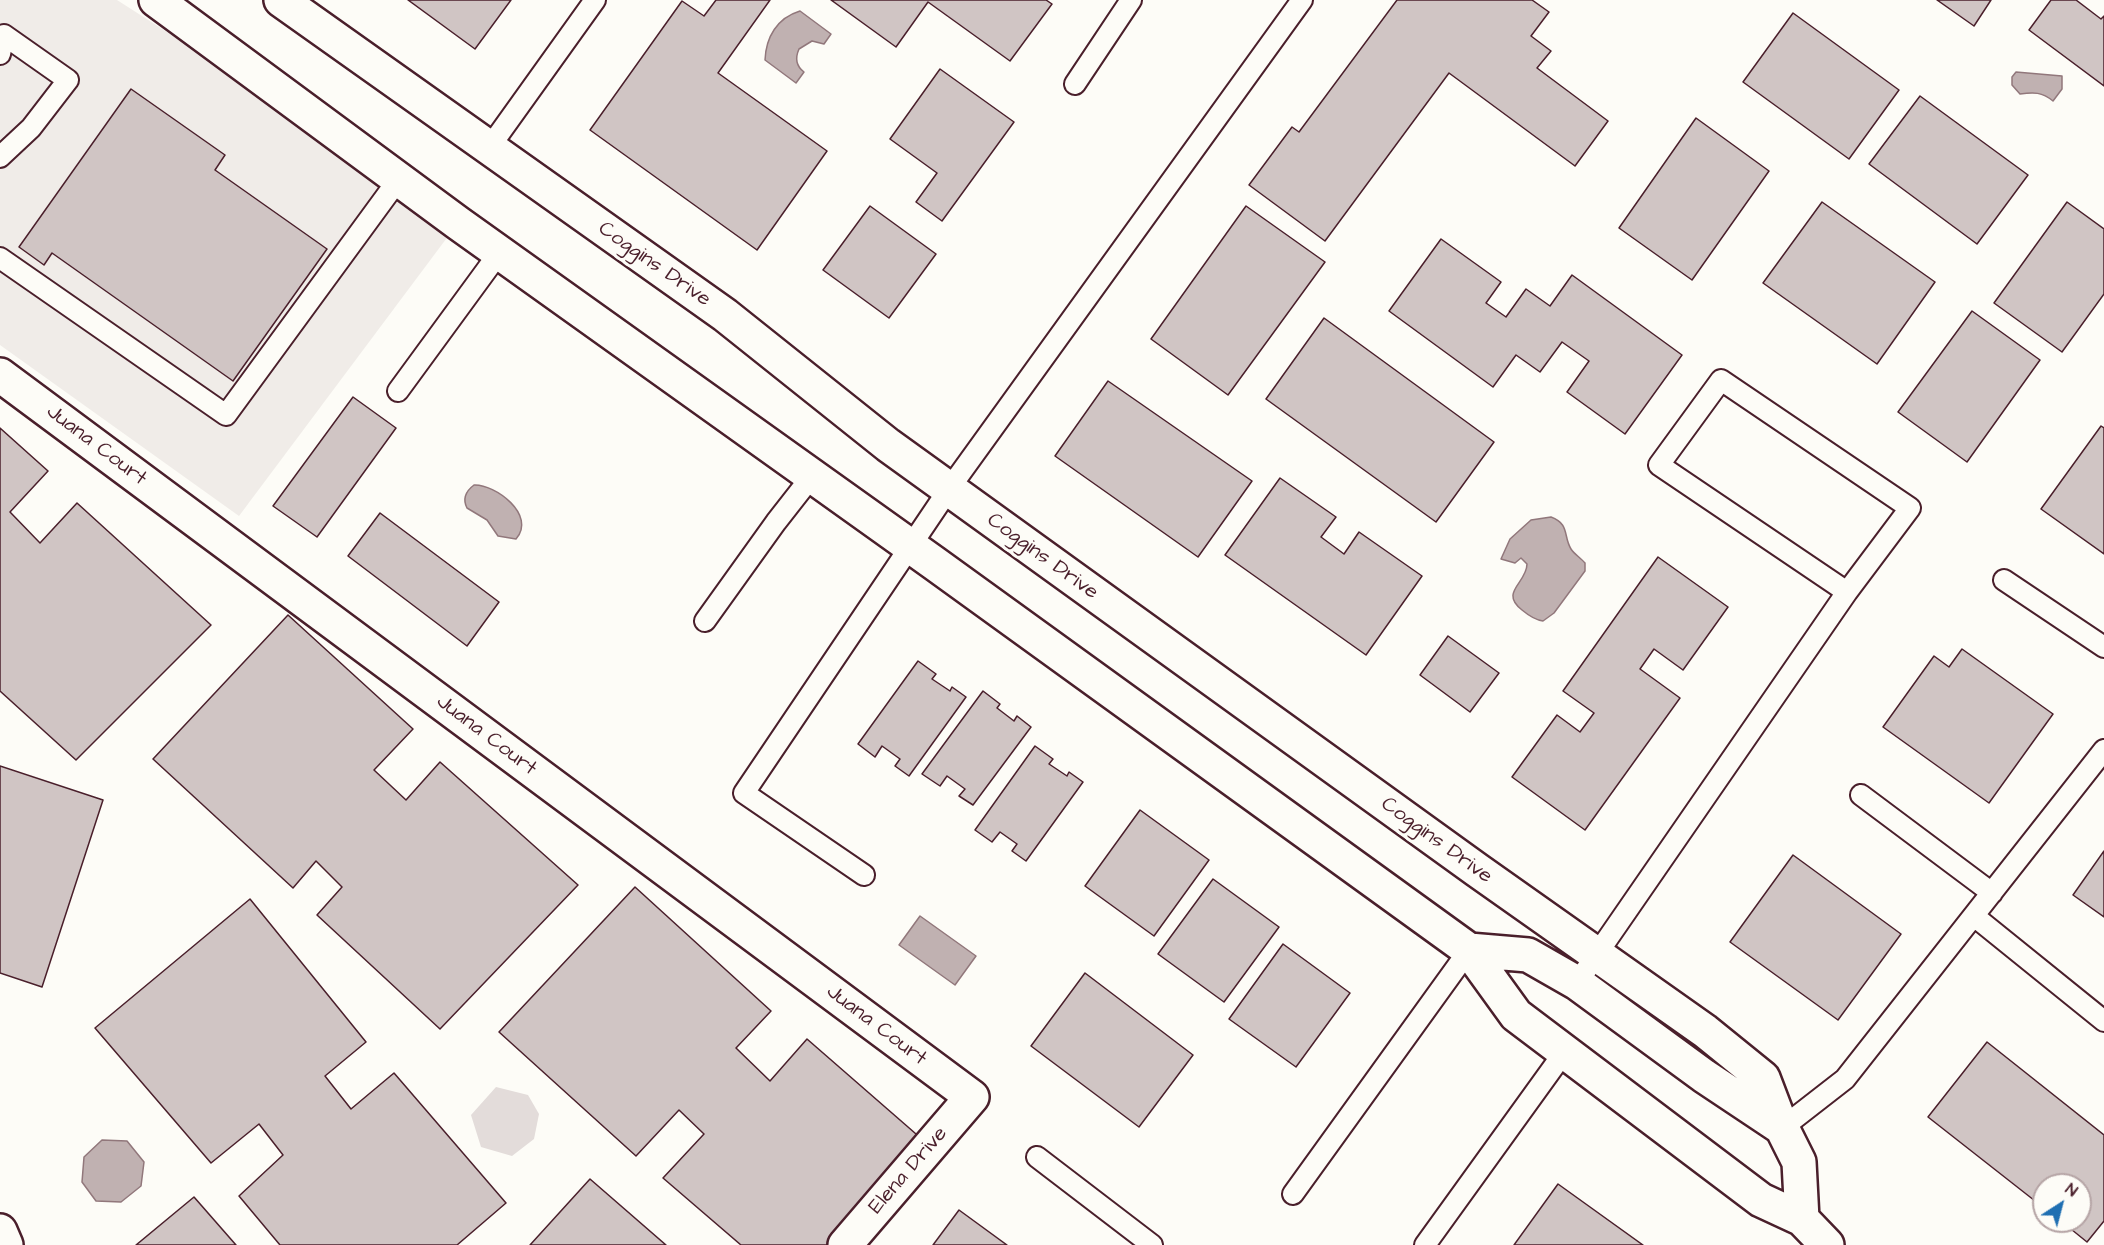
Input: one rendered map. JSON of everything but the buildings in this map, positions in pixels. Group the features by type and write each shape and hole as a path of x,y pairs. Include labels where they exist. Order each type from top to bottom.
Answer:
{"street":[{"path":"156,0 398,180 1469,950 1516,1015 1761,1200 1802,1219 1827,1245"},
{"name":"Coggins Drive","path":"281,0 725,315 888,445 1477,870 1705,1031 1763,1078 1782,1128 1799,1162 1802,1219"},
{"name":"Juana Court","path":"0,375 972,1097"},
{"name":"Coggins Drive","path":"1469,950 1528,955 1577,983 1704,1076 1782,1128"},
{"name":"Elena Drive","path":"845,1245 972,1097"},
{"path":"0,1231 6,1245"}],"lane":[{"path":"489,148 595,0"},
{"path":"1075,84 1131,0"},
{"path":"864,875 744,793 949,489 1302,0"},
{"path":"0,54 4,34 68,80 31,128 0,157"},
{"path":"0,258 226,415 398,180"},
{"path":"398,391 500,253"},
{"path":"1577,983 1847,592 1910,508 1721,380 1659,465 1847,592"},
{"path":"705,621 812,476"},
{"path":"2004,580 2104,647"},
{"path":"1782,1128 1845,1079 2104,750"},
{"path":"1861,795 1992,893"},
{"path":"1974,916 2104,1021"},
{"path":"1293,1194 1469,950"},
{"path":"1425,1245 1565,1051"},
{"path":"1037,1157 1152,1245"}],"shaded area":[{"path":"0,0 117,0 398,180 458,223 239,516 0,345"},
{"path":"800,11 831,34 824,44 812,41 799,49 797,62 804,72 796,83 765,60 770,36 774,30 785,18"},
{"path":"2016,72 2062,76 2062,89 2053,101 2038,93 2020,94 2012,85 2012,77"},
{"path":"474,485 492,490 511,503 521,520 521,530 516,539 498,536 487,520 467,508 466,495"},
{"path":"1551,517 1564,527 1571,549 1585,563 1585,571 1554,613 1543,621 1524,612 1513,598 1513,593 1526,571 1527,564 1521,558 1515,563 1501,559 1510,539 1531,520"},
{"path":"920,916 976,956 955,985 899,945"},
{"path":"496,1087 528,1095 539,1114 534,1139 512,1156 481,1147 471,1115"},
{"path":"102,1140 127,1141 144,1162 141,1186 121,1202 96,1201 82,1182 84,1157"}]}
